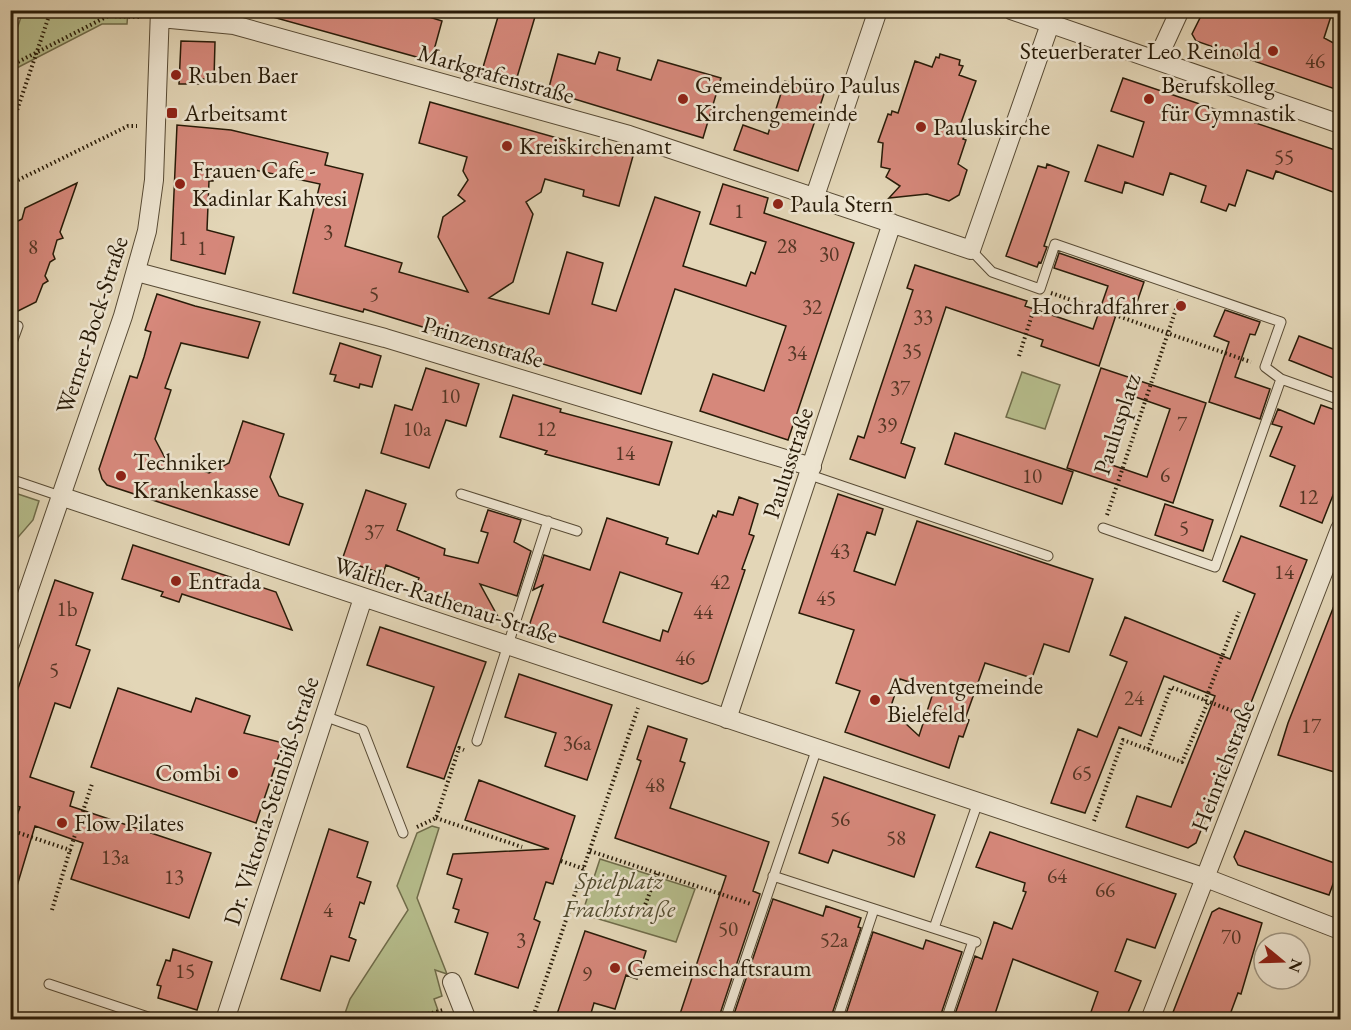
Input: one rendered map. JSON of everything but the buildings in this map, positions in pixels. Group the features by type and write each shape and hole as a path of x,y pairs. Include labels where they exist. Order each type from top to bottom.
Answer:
{"street":[{"path":"878,10 815,196 971,250 1050,24"},
{"path":"1011,10 1341,124"},
{"path":"1156,60 1180,10"},
{"name":"Markgrafenstraße","path":"160,14 234,26 629,135 815,196"},
{"name":"Werner-Bock-Straße","path":"10,644 137,272 151,204 160,14"},
{"name":"Paulusstraße","path":"728,718 892,223"},
{"name":"Prinzenstraße","path":"137,272 385,338 811,471"},
{"name":"Walther-Rathenau-Straße","path":"60,496 1206,878 1341,930"},
{"name":"Heinrichstraße","path":"1150,1020 1341,529"},
{"name":"Dr. Viktoria-Steinbiß-Straße","path":"225,1020 363,598"},
{"path":"452,982 463,1012"}],"lane":[{"path":"971,250 992,272 1040,289 1055,244 1281,322 1265,367 1281,379 1341,400"},
{"path":"10,348 18,326"},
{"path":"1103,528 1215,567 1281,379"},
{"path":"811,471 1048,556"},
{"path":"10,479 60,496"},
{"path":"460,494 577,531"},
{"path":"477,741 548,521"},
{"path":"324,716 363,730 403,833"},
{"path":"725,1020 817,748"},
{"path":"934,928 978,802"},
{"path":"773,876 974,941 945,1020"},
{"path":"837,1020 874,909"},
{"path":"49,984 157,1020"}],"path":[{"path":"10,130 51,10"},
{"path":"10,66 108,16 160,14"},
{"path":"10,184 128,126 155,126"},
{"name":"Paulusplatz","path":"1103,528 1183,288"},
{"path":"1019,356 1040,289 1265,367"},
{"path":"1087,838 1124,740 1182,762 1239,612"},
{"path":"1148,749 1171,687 1265,723"},
{"path":"532,1020 644,691"},
{"path":"52,910 92,784"},
{"path":"436,818 522,847"},
{"path":"10,830 70,850"},
{"path":"590,851 763,908"},
{"path":"561,861 584,868"},
{"path":"655,916 644,908 657,873"},
{"path":"10,969 15,962"},
{"path":"406,1020 463,1012"}],"green space":[{"path":"23,11 128,11 127,24 102,24 11,71 11,32 17,29"},
{"path":"1022,372 1060,385 1045,429 1006,417"},
{"path":"12,492 39,501 33,520 13,543 11,551"},
{"path":"432,826 439,828 417,898 447,974 435,970 442,996 434,999 441,1019 343,1019 350,999 408,910 397,886 417,833"},
{"name":"Spielplatz Frachtstraße","path":"600,859 695,889 676,942 582,914"}],"place":[{"name":"Steuerberater Leo Reinold","path":"1273,51"},
{"name":"Ruben Baer","path":"176,75"},
{"name":"Gemeindebüro Paulus Kirchengemeinde","path":"683,99"},
{"name":"Berufskolleg für Gymnastik","path":"1149,99"},
{"name":"Arbeitsamt","path":"172,113"},
{"name":"Pauluskirche","path":"921,127"},
{"name":"Kreiskirchenamt","path":"507,146"},
{"name":"Frauen Cafe - Kadinlar Kahvesi","path":"180,184"},
{"name":"Paula Stern","path":"778,204"},
{"name":"Hochradfahrer","path":"1181,306"},
{"name":"Techniker Krankenkasse","path":"121,476"},
{"name":"Entrada","path":"176,581"},
{"name":"Adventgemeinde Bielefeld","path":"875,700"},
{"name":"Combi","path":"233,773"},
{"name":"Flow Pilates","path":"62,823"},
{"name":"Gemeinschaftsraum","path":"615,968"}]}
